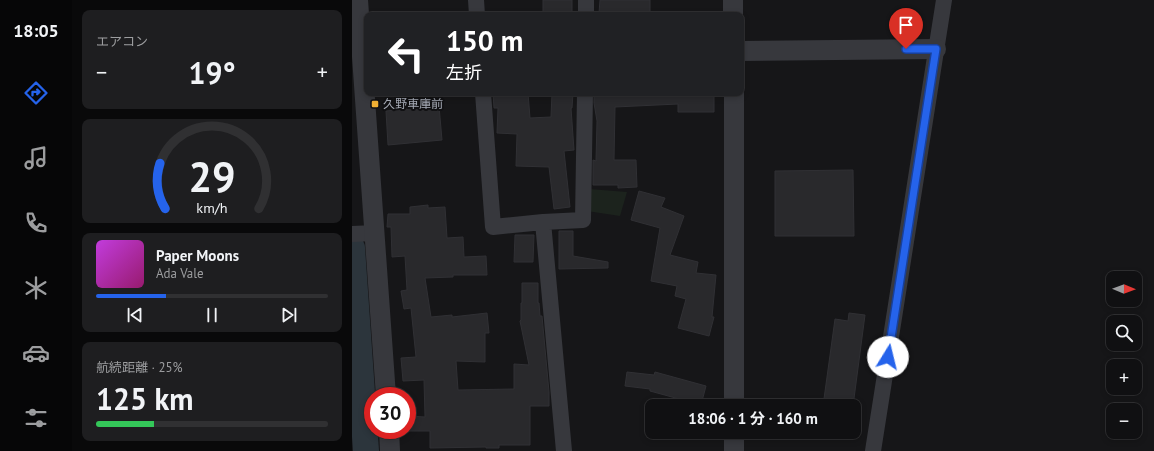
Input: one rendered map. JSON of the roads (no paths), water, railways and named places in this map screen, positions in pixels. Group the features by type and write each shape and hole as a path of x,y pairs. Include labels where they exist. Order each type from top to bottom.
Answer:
{"street":[{"path":"358,0 364,82"},
{"path":"476,0 477,12"},
{"path":"586,0 586,12"},
{"path":"733,0 733,12"},
{"path":"873,451 944,0"},
{"path":"744,51 936,49"},
{"path":"365,96 385,387"},
{"path":"483,96 493,227 582,220 585,96"},
{"path":"734,96 734,399"},
{"path":"543,222 564,451"},
{"path":"352,234 375,233"},
{"path":"389,439 390,451"},
{"path":"734,439 734,451"}],"waterway":[{"path":"352,248 366,451"}],"place":[{"name":"久野車庫前","path":"375,104"}]}
